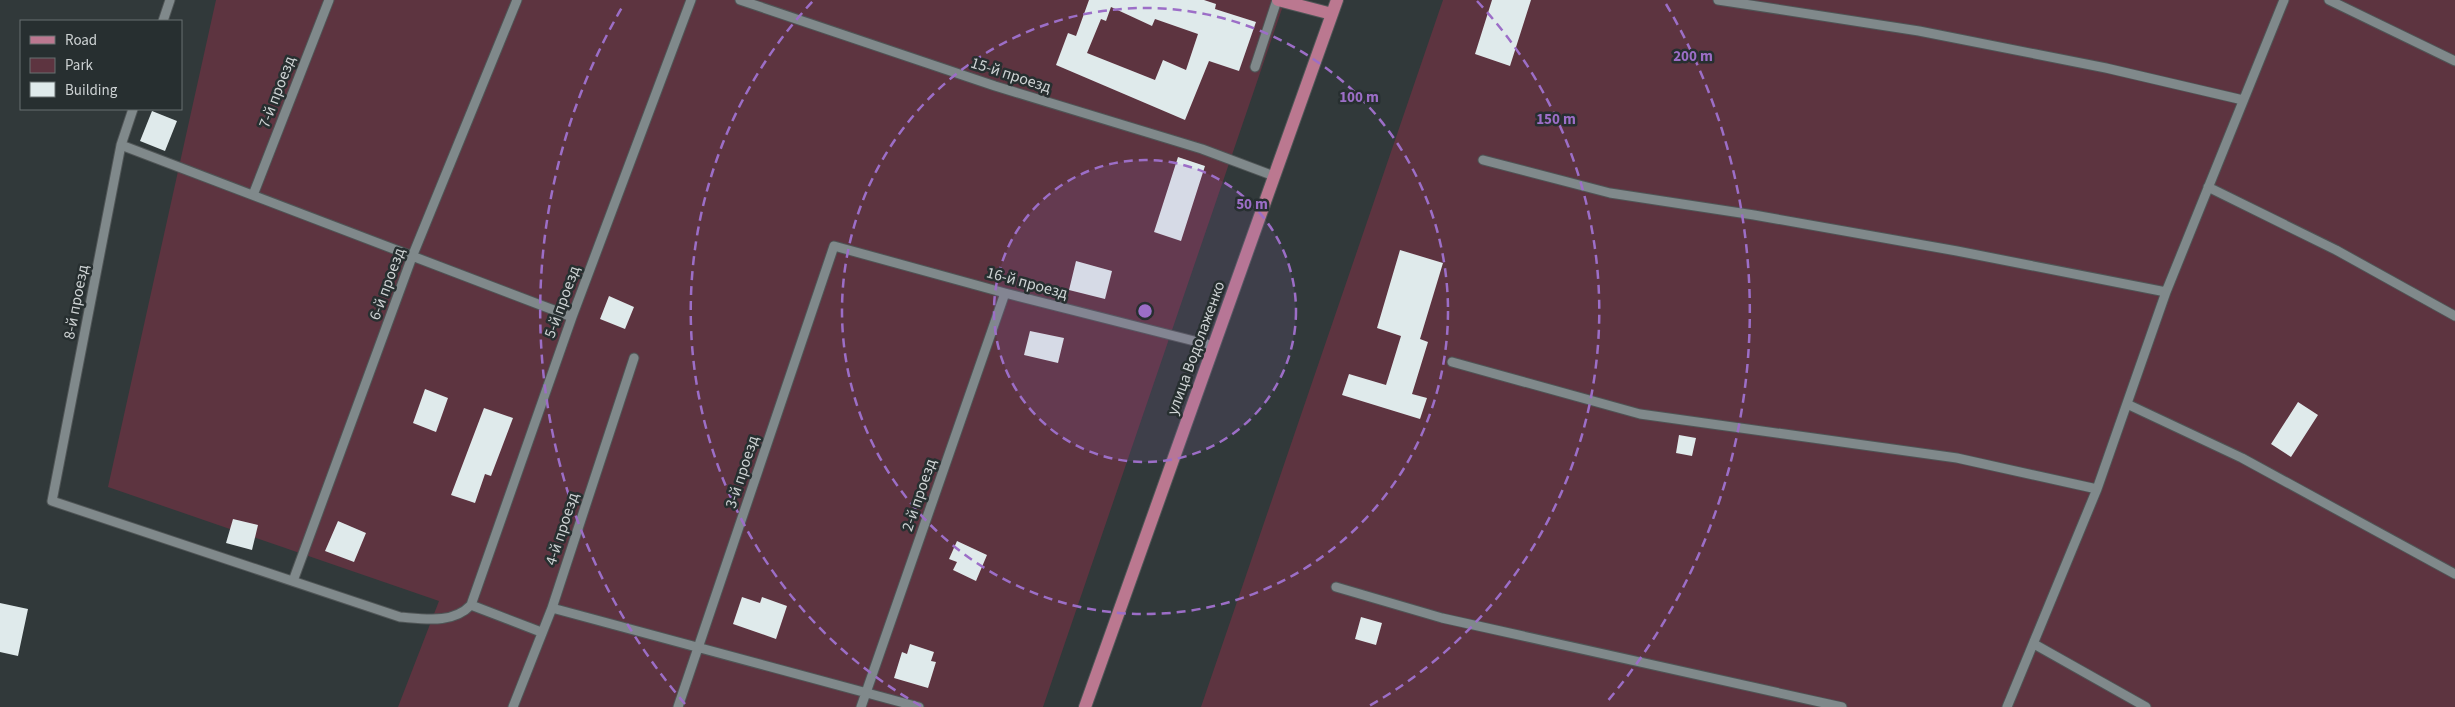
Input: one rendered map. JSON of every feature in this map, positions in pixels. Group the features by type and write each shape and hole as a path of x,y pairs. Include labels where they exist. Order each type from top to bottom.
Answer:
{"main road":[{"path":"1277,0 1332,14"},
{"name":"улица Водолаженко","path":"1084,707 1337,0"}],"street":[{"path":"162,20 170,0"},
{"name":"7-й проезд","path":"253,196 329,0"},
{"name":"6-й проезд","path":"293,581 412,257 517,0"},
{"name":"5-й проезд","path":"293,581 400,617 434,620 462,614 471,605 572,318 691,0"},
{"name":"15-й проезд","path":"740,0 995,86 1202,149 1274,176"},
{"path":"1255,67 1277,0"},
{"path":"1718,0 1928,33 2106,68 2243,100"},
{"path":"2007,707 2097,490 2166,292 2284,0"},
{"path":"2329,0 2455,61"},
{"name":"8-й проезд","path":"133,110 121,145 52,501 293,581"},
{"path":"121,145 572,318"},
{"path":"1483,160 1610,193 1754,215 1957,251 2166,292"},
{"path":"2208,187 2336,250 2455,316"},
{"name":"16-й проезд","path":"834,246 1005,293 1214,346"},
{"name":"3-й проезд","path":"678,707 700,648 834,246"},
{"name":"2-й проезд","path":"861,707 1005,293"},
{"name":"4-й проезд","path":"513,707 552,608 634,358"},
{"path":"1452,362 1640,414 1957,458 2097,490"},
{"path":"2127,404 2242,458 2455,574"},
{"path":"1336,587 1442,618 1842,707"},
{"path":"471,605 541,632"},
{"path":"552,608 919,707"},
{"path":"2034,644 2146,707"}],"green space":[{"path":"216,0 1285,0 1043,707 398,707 439,601 108,487"},
{"path":"1443,0 2455,0 2455,707 1201,707"}],"building":[{"path":"1089,0 1204,0 1216,4 1215,9 1256,22 1239,71 1209,61 1185,120 1056,65 1068,33 1076,36","holes":["1111,7 1152,26 1155,19 1198,34 1186,70 1163,60 1155,80 1087,53 1101,19 1106,21"]},
{"path":"1492,0 1531,0 1510,66 1475,54"},
{"path":"152,111 177,121 165,151 140,141"},
{"path":"1178,157 1205,166 1181,241 1154,232"},
{"path":"1400,250 1443,263 1420,339 1428,342 1412,394 1427,398 1420,419 1342,395 1349,374 1386,385 1401,336 1377,328"},
{"path":"1076,261 1112,271 1105,299 1069,290"},
{"path":"609,296 634,307 625,329 600,319"},
{"path":"1030,331 1064,338 1058,363 1024,355"},
{"path":"425,389 448,398 436,432 413,423"},
{"path":"2298,402 2318,415 2291,457 2271,444"},
{"path":"484,408 513,418 491,476 485,474 475,503 451,495"},
{"path":"1679,435 1696,438 1692,456 1676,453"},
{"path":"233,519 258,525 252,550 226,543"},
{"path":"338,521 366,533 354,562 325,551"},
{"path":"957,541 987,555 976,581 953,570 957,562 949,559"},
{"path":"742,597 760,603 762,597 787,606 776,639 733,624"},
{"path":"0,603 28,609 18,656 0,652"},
{"path":"1361,617 1382,623 1376,645 1355,639"},
{"path":"910,644 934,652 931,661 936,662 928,688 894,678 902,652 907,654"}]}
